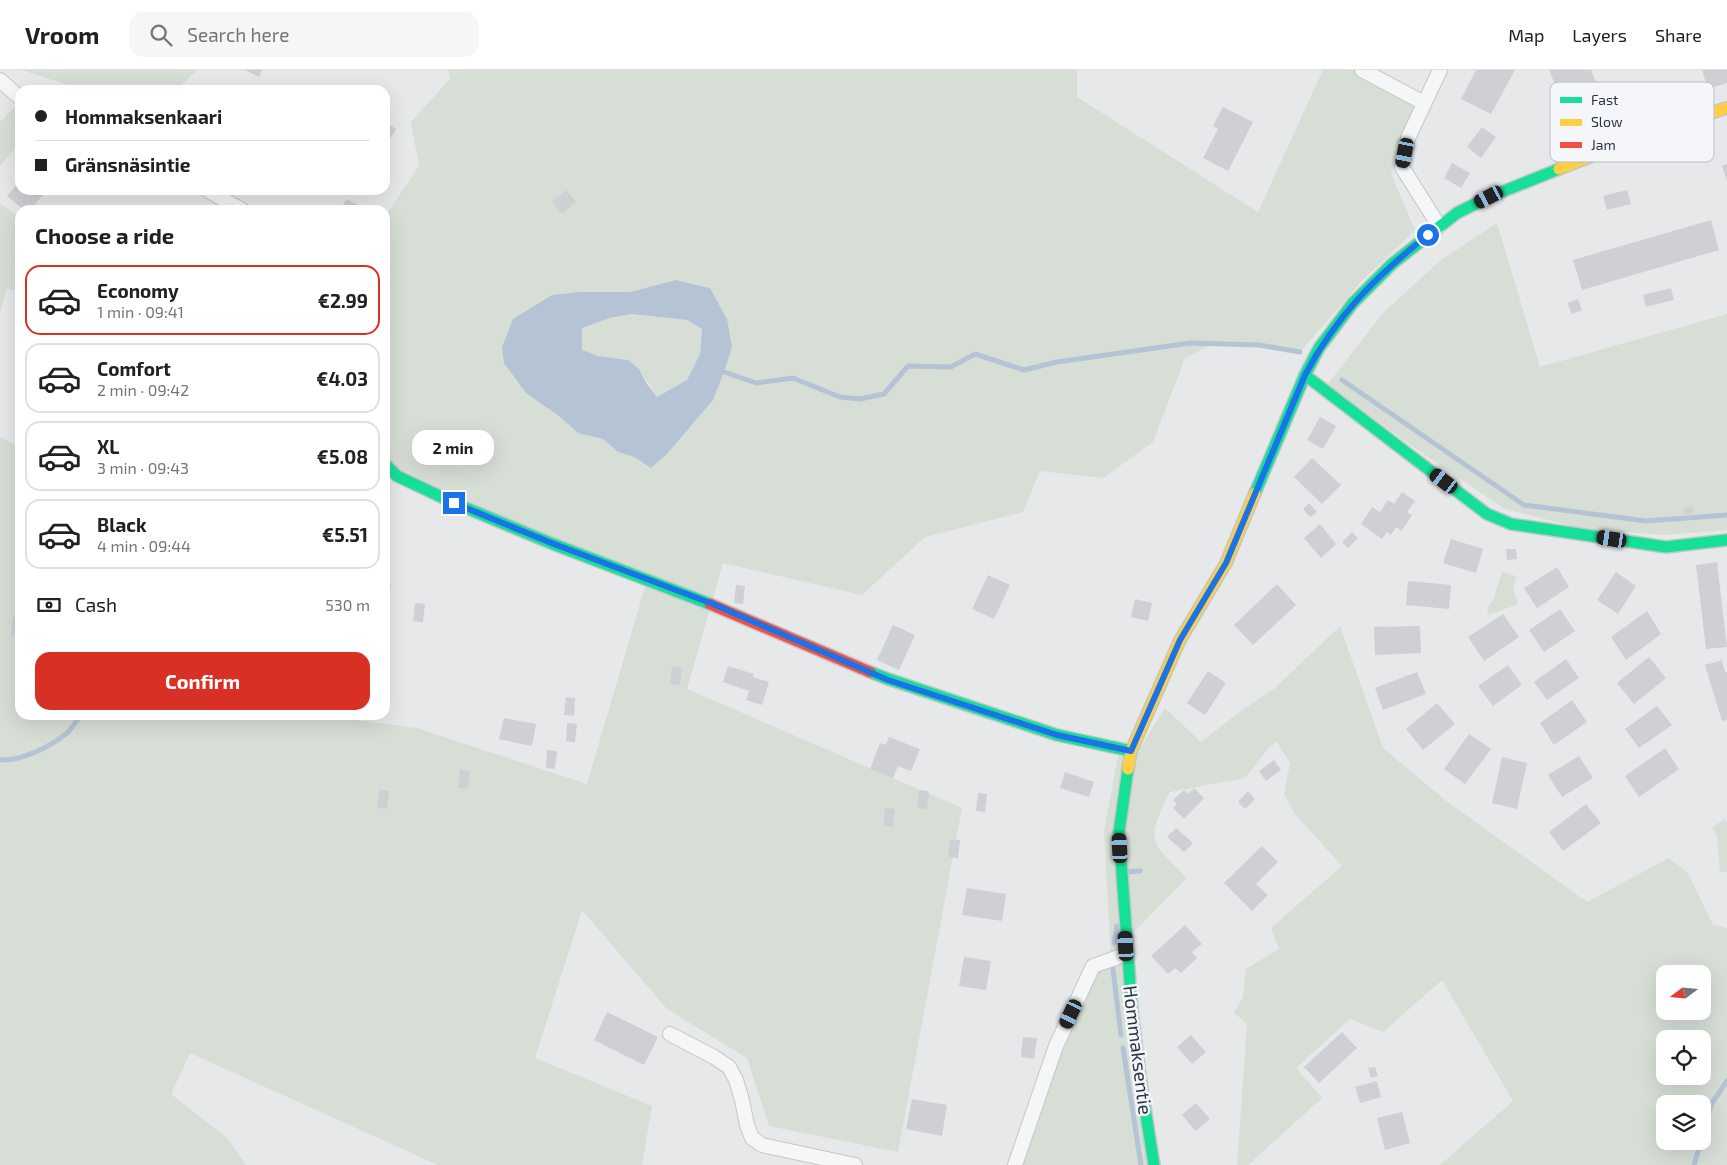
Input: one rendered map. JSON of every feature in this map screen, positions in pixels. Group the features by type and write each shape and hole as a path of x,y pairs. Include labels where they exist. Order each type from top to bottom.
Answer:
{"street":[{"path":"1362,70 1424,103"},
{"path":"1439,226 1402,167 1408,138 1440,70"},
{"path":"0,80 15,94"},
{"name":"Hommaksentie","path":"1714,112 1727,108"},
{"name":"Hommaksentie","path":"1154,1165 1134,1029 1119,832 1131,751 1180,640 1226,563 1305,375 1319,348 1353,303 1392,264 1457,213 1489,197 1577,162"},
{"path":"216,195 233,205"},
{"path":"1305,375 1495,518 1511,524 1666,547 1727,540"},
{"path":"390,469 397,476 454,503 554,544 713,604 888,680 1057,735 1131,751"},
{"path":"1015,1165 1056,1046 1093,966 1127,954"},
{"path":"670,1034 729,1067 736,1080 742,1100 746,1125 752,1138 757,1142 762,1145 855,1165"}],"shaded area":[{"path":"22,70 197,70 181,85 68,85"},
{"path":"448,70 1077,70 1077,97 1258,212 1323,70 1362,70 1424,103 1391,174 1415,230 1361,282 1300,352 1259,345 1213,344 1185,358 1153,442 1103,478 1040,471 1023,512 925,537 862,595 723,563 687,689 962,808 898,1152 769,1126 747,1058 667,1009 582,910 535,1058 652,1106 642,1165 438,1165 190,1053 171,1094 227,1138 246,1165 0,1165 0,437 15,444 15,720 356,720 417,728 587,784 647,580 390,472 390,210 419,166 411,122 450,79","holes":["676,280 710,288 727,319 724,372 713,400 667,454 651,468 634,457 618,452 603,439 578,433 559,416 580,292 630,292"]},
{"path":"15,107 15,149 0,166 0,122"},
{"path":"0,203 15,214 15,290 7,288 0,314"},
{"path":"1497,223 1540,367 1727,314 1727,530 1664,535 1580,528 1505,509 1327,385 1383,313 1441,260"},
{"path":"631,314 687,320 702,329 700,354 687,380 657,397 639,369 628,360 598,356 582,351 582,328 610,318"},
{"path":"1502,572 1516,576 1513,589 1518,604 1489,615 1487,609 1494,598"},
{"path":"1340,626 1383,748 1445,800 1587,902 1669,858 1688,873 1713,925 1727,928 1727,1165 1440,1165 1513,1101 1442,980 1383,1032 1350,1019 1296,1068 1322,1098 1248,1165 1237,1165 1247,1024 1234,1013 1243,997 1246,969 1279,949 1271,928 1342,866 1296,815 1284,795 1290,763 1277,742 1270,746 1245,778 1170,792 1157,821 1154,831 1155,839 1165,856 1187,878 1133,933 1125,837 1135,756 1165,708 1201,742 1238,713 1275,688"},
{"path":"1131,751 1119,832 1154,1165 1021,1165 1022,1149 1093,966 1111,960 1104,830 1119,752"},
{"path":"1724,819 1727,823 1727,872 1720,872 1717,835 1712,828"}],"water":[{"path":"676,280 710,288 727,319 732,347 713,400 667,454 651,468 634,457 618,452 603,439 578,433 559,416 526,393 504,363 502,347 513,319 552,295 580,292 630,292","holes":["631,314 687,320 702,329 700,354 687,380 657,397 639,369 628,360 598,356 582,350 582,328 610,318"]}],"building":[{"path":"245,70 262,70 259,77"},
{"path":"1476,70 1515,70 1491,114 1461,99"},
{"path":"1549,70 1591,70 1596,82 1554,82"},
{"path":"1702,70 1727,70 1727,83 1714,87 1714,82 1706,82"},
{"path":"1223,107 1253,122 1228,171 1203,158 1218,129 1213,126"},
{"path":"390,125 396,129 390,139"},
{"path":"1482,127 1496,137 1481,158 1467,147"},
{"path":"1452,163 1470,173 1461,188 1444,178"},
{"path":"1727,164 1727,181 1722,166"},
{"path":"15,187 15,195 43,195 34,205 18,205 7,196"},
{"path":"566,190 576,202 562,213 552,202"},
{"path":"1627,190 1631,204 1607,210 1603,196"},
{"path":"346,199 359,205 343,205"},
{"path":"1711,220 1719,250 1582,290 1573,260"},
{"path":"1671,288 1674,300 1646,307 1643,295"},
{"path":"1578,299 1582,310 1572,314 1567,303"},
{"path":"1320,417 1336,426 1323,449 1307,440"},
{"path":"1312,458 1341,485 1322,504 1294,477"},
{"path":"1402,492 1415,501 1407,512 1412,515 1402,531 1396,527 1391,535 1387,532 1382,539 1361,524 1372,507 1380,512 1388,500 1394,504"},
{"path":"1309,503 1317,512 1310,517 1303,509"},
{"path":"1692,507 1694,512 1685,515 1683,509"},
{"path":"1320,524 1336,544 1321,558 1304,538"},
{"path":"1352,532 1358,538 1348,548 1342,542"},
{"path":"1451,539 1483,549 1476,573 1443,563"},
{"path":"1506,549 1516,549 1517,559 1507,560"},
{"path":"1717,562 1727,647 1706,649 1696,565"},
{"path":"1557,567 1569,587 1537,608 1524,588"},
{"path":"1616,572 1636,586 1618,614 1597,600"},
{"path":"988,575 1010,585 994,619 972,609"},
{"path":"1408,581 1451,585 1449,609 1406,605"},
{"path":"1277,584 1296,605 1253,645 1234,625"},
{"path":"736,585 745,586 743,604 734,603"},
{"path":"1135,599 1152,603 1148,621 1131,617"},
{"path":"415,603 425,604 423,622 413,621"},
{"path":"1560,609 1575,631 1544,652 1529,630"},
{"path":"1647,611 1661,634 1626,660 1611,637"},
{"path":"1503,614 1519,637 1484,661 1468,637"},
{"path":"13,617 15,617 15,635 11,635"},
{"path":"893,625 915,635 899,670 877,660"},
{"path":"1420,626 1421,653 1375,655 1374,627"},
{"path":"1649,657 1666,678 1634,704 1617,683"},
{"path":"1566,659 1579,678 1547,700 1534,682"},
{"path":"1722,660 1725,672 1727,672 1727,720 1722,721 1705,665"},
{"path":"1508,665 1522,685 1493,706 1478,686"},
{"path":"672,666 682,667 680,685 670,684"},
{"path":"728,666 754,674 753,677 769,682 762,705 746,700 749,691 723,682"},
{"path":"1208,671 1226,683 1205,715 1187,703"},
{"path":"1417,672 1426,694 1383,710 1375,688"},
{"path":"566,697 575,698 574,716 564,715"},
{"path":"1572,700 1587,722 1554,745 1540,723"},
{"path":"1437,703 1455,724 1423,750 1406,729"},
{"path":"1657,706 1672,725 1639,748 1625,729"},
{"path":"504,718 536,724 532,746 499,739"},
{"path":"567,723 577,724 575,742 566,741"},
{"path":"1469,734 1491,749 1465,784 1444,769"},
{"path":"889,737 920,749 911,771 898,766 893,778 870,769 880,743 886,745"},
{"path":"1665,748 1679,769 1639,797 1625,776"},
{"path":"547,750 557,751 555,769 546,768"},
{"path":"1579,756 1593,778 1562,797 1548,775"},
{"path":"1502,757 1527,763 1517,809 1492,803"},
{"path":"1274,760 1281,770 1266,781 1259,771"},
{"path":"460,770 470,771 468,789 458,788"},
{"path":"1065,772 1094,782 1089,797 1060,788"},
{"path":"1194,788 1204,798 1184,819 1173,808 1177,804 1173,800 1184,790 1188,794"},
{"path":"379,790 389,791 387,809 377,808"},
{"path":"919,790 929,791 927,809 917,808"},
{"path":"1248,791 1255,799 1245,809 1238,802"},
{"path":"978,793 987,794 985,812 976,811"},
{"path":"1586,804 1601,823 1563,851 1549,832"},
{"path":"885,808 895,809 893,827 884,826"},
{"path":"1176,828 1193,843 1184,852 1167,837"},
{"path":"950,840 960,840 958,858 948,857"},
{"path":"1262,846 1278,862 1256,884 1268,895 1252,911 1224,883"},
{"path":"967,888 1006,894 1002,921 962,915"},
{"path":"1185,925 1202,944 1192,952 1197,958 1181,973 1175,968 1168,974 1151,956"},
{"path":"964,957 991,961 986,990 959,986"},
{"path":"607,1012 658,1037 644,1065 594,1040"},
{"path":"1342,1032 1357,1048 1319,1083 1304,1067"},
{"path":"1191,1035 1206,1052 1192,1064 1177,1047"},
{"path":"1023,1037 1037,1038 1034,1059 1021,1057"},
{"path":"1375,1067 1378,1076 1371,1078 1368,1068"},
{"path":"1377,1081 1381,1097 1360,1103 1355,1087"},
{"path":"912,1099 947,1105 942,1136 906,1129"},
{"path":"1196,1103 1210,1119 1196,1131 1182,1115"},
{"path":"1402,1112 1410,1143 1385,1150 1377,1118"}],"waterway":[{"path":"724,372 756,383 793,378 840,397 860,399 884,394 908,366 951,367 975,354 1024,370 1057,362 1190,343 1259,345 1300,352"},
{"path":"1342,380 1524,505 1646,521 1727,515"},
{"path":"0,760 26,756 52,744 68,732 77,720"},
{"path":"1126,872 1140,871"},
{"path":"1114,943 1117,926"},
{"path":"1113,969 1121,1035"},
{"path":"1123,1048 1141,1165"},
{"path":"1711,1106 1727,1081"},
{"path":"1694,1165 1698,1150"}],"traffic: fast":[{"path":"1255,493 1305,375 1319,348 1353,303 1392,264 1457,213 1489,197 1559,169"},
{"path":"1305,375 1487,514 1511,524 1666,547 1727,540"},
{"path":"390,469 397,476 454,503 553,544 710,604"},
{"path":"870,672 1057,735 1131,751"},
{"path":"1128,769 1119,832 1132,1011 1154,1165"}],"traffic: slow":[{"path":"1714,112 1727,108"},
{"path":"1559,169 1577,162"},
{"path":"1128,769 1131,751 1180,640 1226,563 1255,493"}],"traffic: jam":[{"path":"710,604 870,672"}],"route":[{"path":"454,503 554,544 713,604 888,680 1057,735 1131,751 1180,640 1226,563 1305,375 1319,348 1353,303 1392,264 1428,235"}]}
